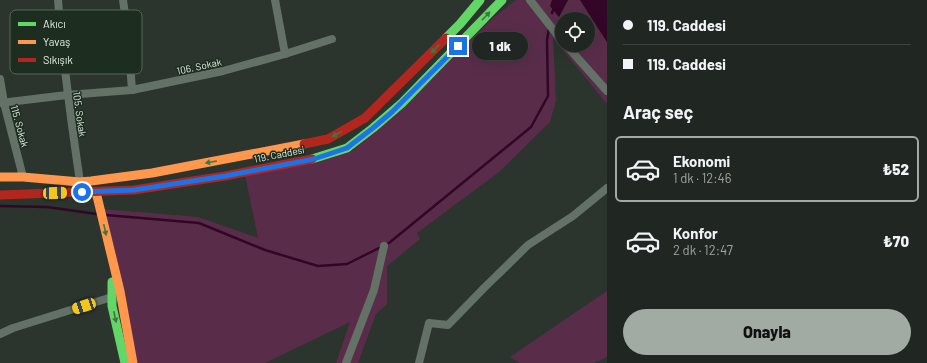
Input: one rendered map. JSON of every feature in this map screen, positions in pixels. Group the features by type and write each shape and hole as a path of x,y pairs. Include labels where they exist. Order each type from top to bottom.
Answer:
{"street":[{"name":"105. Sokak","path":"58,0 59,10"},
{"path":"123,0 124,10"},
{"path":"275,0 285,54"},
{"name":"119. Caddesi","path":"0,177 23,177 80,182 152,173 328,139 364,118 460,24 480,0"},
{"name":"119. Caddesi","path":"0,195 134,190 225,176 314,159 347,148 402,103 502,0"},
{"path":"530,0 555,32"},
{"name":"106. Sokak","path":"2,103 67,95 132,90 223,71 332,39"},
{"path":"572,52 607,91"},
{"name":"105. Sokak","path":"65,74 80,182"},
{"path":"131,74 132,90"},
{"name":"115. Sokak","path":"0,79 2,103 23,177"},
{"path":"420,363 429,324 448,324 528,245 573,216 607,188"},
{"path":"96,192 112,265 120,292 133,363"},
{"path":"346,363 374,290 384,246"},
{"path":"112,265 112,306 124,363"},
{"path":"0,334 14,328 112,297"}],"shaded area":[{"path":"516,0 552,0 550,6 555,12 555,40 553,38 556,100 550,122 499,172 417,233 420,239 387,266 387,304 376,314 358,363 336,363 350,322 265,363 134,363 102,209 198,217 258,238 245,175 354,150 494,17"},
{"path":"552,0 568,0 562,12 555,12 550,6"},
{"path":"568,0 580,0 588,12 562,12"},
{"path":"580,0 607,0 607,42 595,23 595,12 588,12"},
{"path":"595,23 607,42 607,104 564,52 595,52"},
{"path":"607,291 607,357 594,363 520,363 510,357"}],"waterway":[{"path":"106,215 199,223 265,250 318,266 347,264 389,243 531,127 548,96 547,40 549,28"},
{"path":"0,206 47,207 97,214"}],"traffic: fast":[{"path":"446,38 480,0"},
{"path":"312,159 347,148 373,128 402,103 502,0"},
{"path":"112,282 112,306 125,363"}],"traffic: slow":[{"path":"0,177 23,177 80,182 91,181 152,173 304,144"},
{"path":"96,192 120,291 133,363"}],"traffic: jam":[{"path":"304,144 328,139 365,118 446,38"},
{"path":"0,195 134,190 225,176 312,159"}],"route":[{"path":"82,192 134,190 225,176 314,159 347,148 402,103 458,46"}]}
